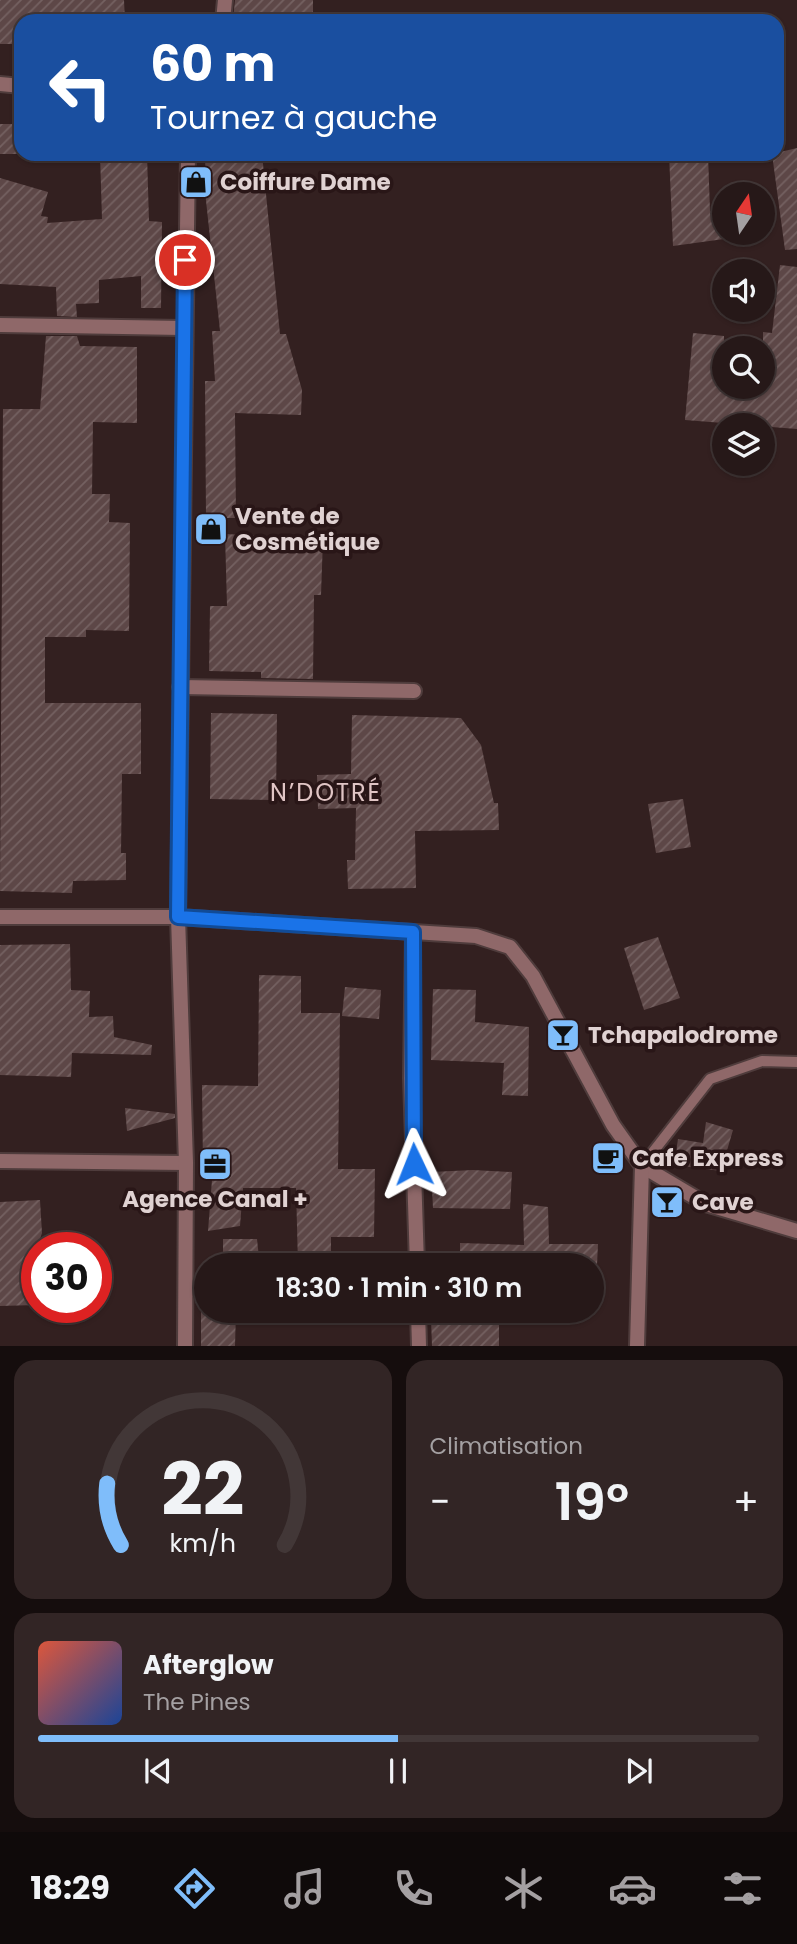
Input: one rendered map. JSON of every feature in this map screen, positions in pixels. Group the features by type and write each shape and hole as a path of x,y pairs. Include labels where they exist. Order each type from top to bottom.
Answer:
{"street":[{"path":"185,1346 186,1164 178,917 183,328 188,161"},
{"path":"0,326 183,328"},
{"path":"180,687 414,691"},
{"path":"0,917 178,917 476,936 510,947 533,976 612,1125 642,1166 706,1204 797,1231"},
{"path":"413,932 411,1078 417,1253"},
{"path":"0,1161 186,1164"},
{"path":"637,1346 642,1166"},
{"path":"418,1323 419,1346"}],"lane":[{"path":"642,1166 710,1079 762,1060 797,1062"}],"building":[{"path":"0,0 124,0 125,14 14,14 14,44 0,44"},
{"path":"235,0 313,0 313,14 234,14"},
{"path":"0,124 14,124 14,154 0,154"},
{"path":"797,148 797,249 785,250 773,161 784,161 784,151"},
{"path":"100,161 147,161 149,221 162,222 161,308 141,308 141,276 99,280 99,303 76,304 77,317 57,316 56,287 0,284 0,178 48,192 41,216 48,217 47,223 102,219"},
{"path":"206,161 263,161 280,334 286,334 302,390 301,415 235,413 236,518 206,518 205,381 215,381 212,331 220,331 204,182"},
{"path":"669,161 708,161 712,241 673,246"},
{"path":"780,265 797,267 797,429 775,427 775,413 712,413 712,422 685,420 693,333 724,336 712,336 712,399 775,399 775,336 763,336 763,332 772,333"},
{"path":"46,336 77,336 80,346 137,347 137,423 93,422 92,494 110,494 109,522 130,523 129,631 86,630 86,637 45,637 45,703 141,703 141,774 122,774 121,853 126,853 126,880 73,881 72,893 0,891 3,409 40,409"},
{"path":"225,534 323,539 321,595 314,595 313,679 261,678 261,672 209,671 210,606 227,606"},
{"path":"211,713 277,714 276,800 210,799"},
{"path":"352,715 461,718 481,745 494,803 498,803 499,830 415,831 416,888 348,889 347,860 355,860 356,808 318,809 317,775 351,774"},
{"path":"683,799 691,847 656,853 648,804"},
{"path":"658,937 680,998 644,1010 624,948"},
{"path":"70,944 71,990 90,991 89,1017 113,1016 114,1037 152,1045 151,1055 72,1053 71,1077 0,1075 0,945"},
{"path":"259,975 301,976 301,1013 340,1013 338,1169 375,1169 374,1237 331,1237 331,1253 298,1253 296,1188 243,1188 240,1226 208,1231 213,1167 203,1167 202,1085 258,1086"},
{"path":"345,987 381,990 379,1019 342,1016"},
{"path":"433,989 476,990 475,1022 529,1027 528,1096 502,1095 504,1063 431,1060"},
{"path":"125,1108 175,1114 175,1118 127,1131"},
{"path":"706,1122 733,1130 721,1171 674,1165 678,1139 703,1143"},
{"path":"431,1172 512,1172 510,1209 433,1208"},
{"path":"40,1200 42,1232 21,1232 21,1305 0,1306 0,1202"},
{"path":"523,1204 548,1207 549,1244 598,1244 598,1253 460,1253 460,1243 524,1245"},
{"path":"223,1239 257,1239 258,1253 223,1253"},
{"path":"201,1323 236,1323 235,1346 201,1346"},
{"path":"431,1323 499,1323 499,1346 432,1346"}],"place":[{"name":"Coiffure Dame","path":"196,182"},
{"name":"Vente de Cosmétique","path":"211,529"},
{"name":"Tchapalodrome","path":"563,1035"},
{"name":"Cafe Express","path":"608,1158"},
{"name":"Agence Canal +","path":"215,1164"},
{"name":"Cave","path":"667,1202"}],"district":[{"name":"N’DOTRÉ","path":"326,793"}],"route":[{"path":"185,260 178,917 413,932 411,1078 414,1164"}]}
